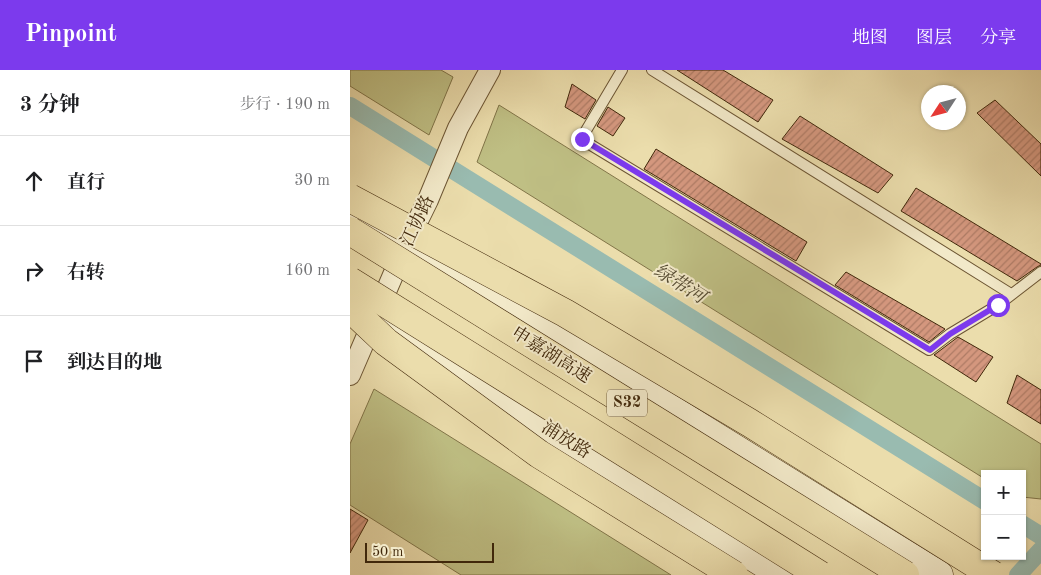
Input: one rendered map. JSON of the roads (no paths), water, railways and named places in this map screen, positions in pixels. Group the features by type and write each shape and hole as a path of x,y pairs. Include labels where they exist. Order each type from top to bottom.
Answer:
{"highway":[{"path":"350,198 565,313 750,423 993,575"},
{"name":"申嘉湖高速","path":"350,231 904,575"},
{"name":"S32","path":"350,281 820,575"},
{"path":"350,307 386,342 539,454 734,575"}],"main road":[{"path":"350,210 938,575"},
{"name":"浦放路","path":"350,307 374,320 782,575"}],"street":[{"name":"江协路","path":"350,375 458,128 490,70"}],"lane":[{"path":"622,70 582,139 930,350 950,334 998,305 1041,272"},
{"path":"652,70 1011,294"}],"waterway":[{"name":"绿带河","path":"350,106 981,499"},
{"name":"绿带河","path":"1026,527 1041,536"},
{"path":"1018,575 1041,550"}]}
